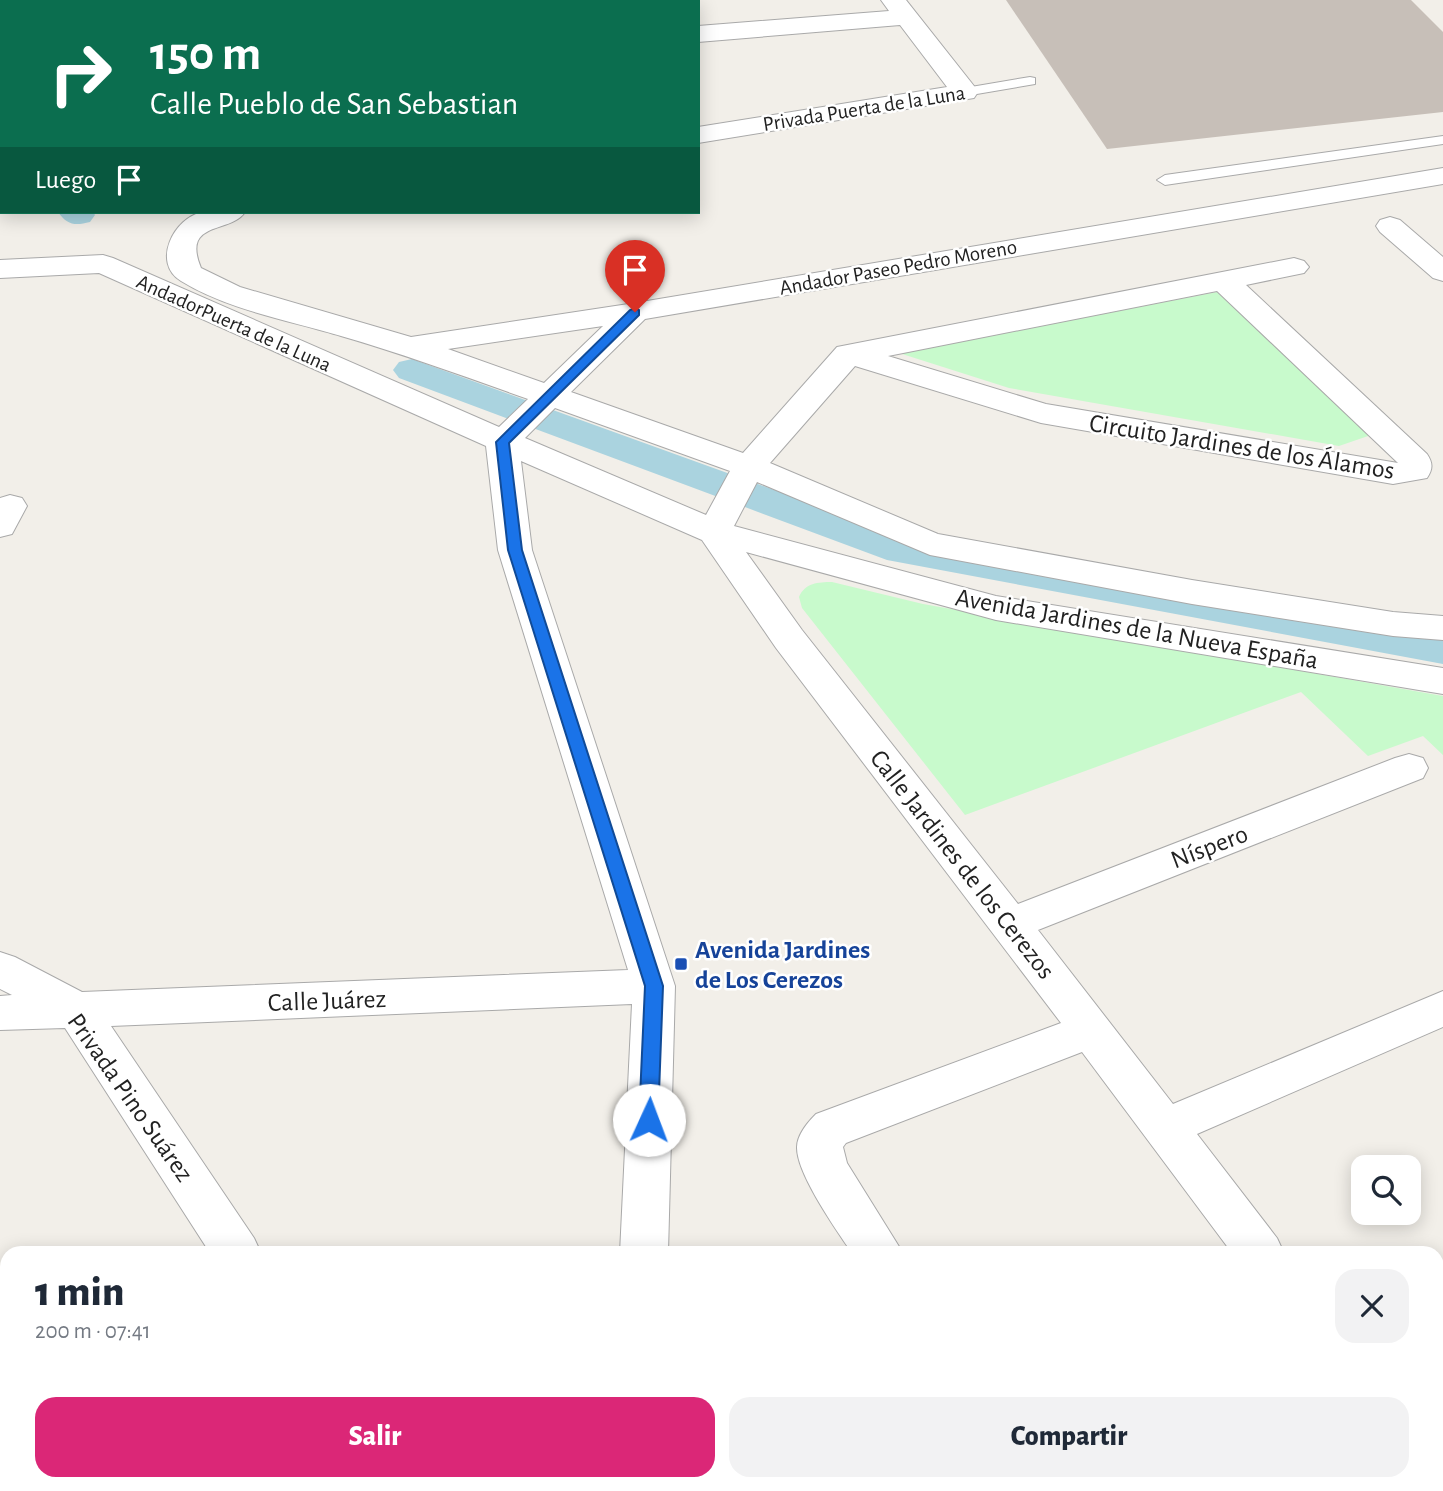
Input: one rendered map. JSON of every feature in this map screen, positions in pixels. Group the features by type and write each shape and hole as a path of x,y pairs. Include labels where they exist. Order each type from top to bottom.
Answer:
{"street":[{"path":"700,34 900,9 965,92"},
{"name":"Privada Puerta de la Luna","path":"700,135 965,92"},
{"name":"Andador Paseo Pedro Moreno","path":"364,381 409,346 635,312 1443,176"},
{"name":"AndadorPuerta de la Luna","path":"225,214 199,222 188,232 183,242 183,263 188,273 229,293 409,346"},
{"path":"1390,226 1443,272"},
{"name":"AndadorPuerta de la Luna","path":"0,269 103,264 364,381"},
{"path":"718,524 746,472 848,354 1294,267"},
{"name":"Circuito Jardines de los Álamos","path":"848,354 1041,413 1393,474 1415,471 1415,461 1225,282"},
{"path":"635,312 506,437 515,550 654,986 644,1246"},
{"name":"Avenida Jardines de la Nueva España","path":"409,346 930,544 1206,595 1392,624 1443,628"},
{"name":"Avenida Jardines de la Nueva España","path":"364,381 718,524 996,608 1443,681"},
{"name":"Calle Jardines de los Cerezos","path":"718,524 789,639 1255,1246"},
{"name":"Níspero","path":"1010,924 1409,768"},
{"name":"Privada Pino Suárez","path":"0,969 77,1010 232,1246"},
{"name":"Calle Juárez","path":"0,1013 654,986"},
{"path":"1164,1128 1443,1008"},
{"path":"875,1246 829,1174 820,1146 824,1136 832,1128 1091,1030"}],"lane":[{"name":"Privada Puerta de la Luna","path":"965,92 1030,81"},
{"path":"1165,180 1443,140"}],"green space":[{"path":"1217,292 1371,435 1339,446 1009,388 899,353"},
{"path":"832,582 923,604 1443,696 1443,755 1423,736 1368,756 1301,692 965,815 802,608 799,597 808,586"}],"building":[{"path":"1006,0 1411,0 1443,32 1443,112 1107,149"}],"waterway":[{"path":"412,370 902,551 1443,649"}],"place":[{"name":"Avenida Jardines de Los Cerezos","path":"681,964"}],"route":[{"path":"635,312 502,442 515,550 654,986 649,1120"}]}
